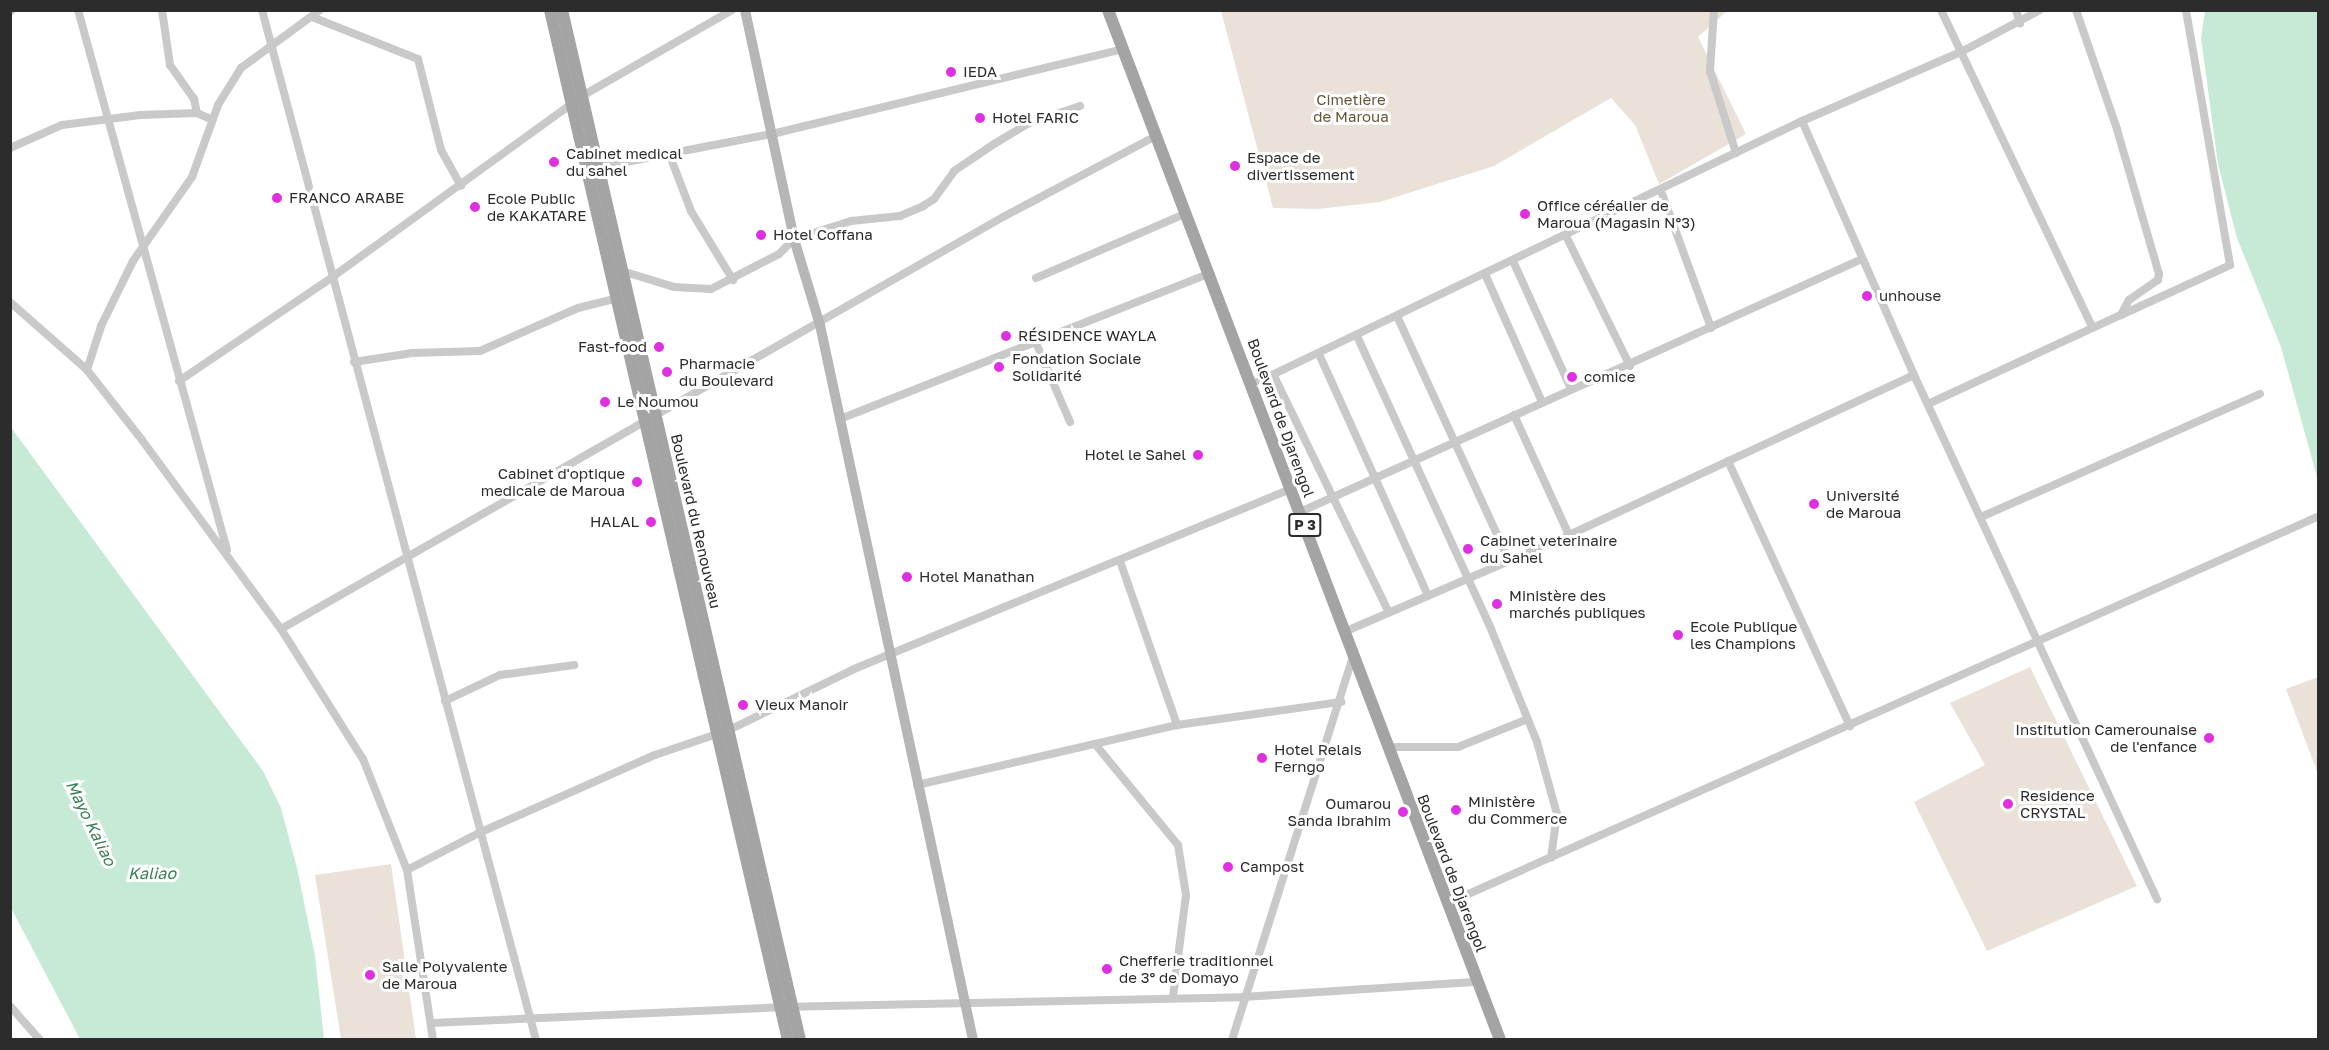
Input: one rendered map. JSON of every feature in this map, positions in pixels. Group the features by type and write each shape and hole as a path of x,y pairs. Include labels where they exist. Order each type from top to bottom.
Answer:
{"main road":[{"name":"Boulevard du Renouveau","path":"550,10 600,167 651,418 786,1007 788,1040"},
{"name":"Boulevard du Renouveau","path":"562,10 577,100 618,298 651,418"},
{"path":"745,10 794,239 820,325 973,1040"},
{"name":"Boulevard de Djarengol","path":"1107,10 1253,384 1353,656 1500,1040"},
{"name":"Boulevard du Renouveau","path":"786,1007 800,1040"}],"street":[{"path":"78,10 228,556"},
{"path":"162,10 170,65 194,99 197,113"},
{"path":"262,10 331,278 536,1040"},
{"path":"87,370 101,326 142,248 192,177 213,120 241,68 320,10"},
{"path":"179,381 331,278 577,100 732,10"},
{"path":"1714,10 1710,71 1736,153"},
{"path":"1941,10 2093,328"},
{"path":"2016,10 2020,23"},
{"path":"1253,384 1274,376 1802,122 1961,52 2020,23 2040,10"},
{"path":"2076,10 2117,129 2160,274 2154,285 2127,302 2121,315"},
{"path":"1928,404 2230,265 2186,10"},
{"path":"312,17 418,59 441,150 461,186"},
{"path":"600,167 670,156 772,134 1123,49"},
{"path":"622,271 693,290 711,289 733,280 779,254 794,239 851,221 900,216 923,206 934,199 954,171 994,144 1027,124 1080,106"},
{"path":"10,148 44,130 109,119 197,113 213,120"},
{"path":"1802,122 1914,375 2157,899"},
{"path":"282,629 406,555 820,325 1003,217 1156,136"},
{"path":"670,156 684,198 733,280"},
{"path":"1661,191 1711,328"},
{"path":"1036,278 1187,213"},
{"path":"1566,236 1630,366"},
{"path":"1300,512 1414,463 1571,389 1630,366 1862,258"},
{"path":"1513,261 1571,389"},
{"path":"840,419 1210,273"},
{"path":"1485,274 1542,402"},
{"path":"354,362 412,353 480,351 578,309 618,298"},
{"path":"10,302 87,370 282,629 363,759 407,870 433,1040"},
{"path":"1396,316 1509,561"},
{"path":"1357,336 1528,719 1557,814 1551,858"},
{"path":"1036,343 1070,422"},
{"path":"1319,354 1428,595"},
{"path":"1344,632 1569,535 1914,375"},
{"path":"1274,376 1389,613"},
{"path":"1981,517 2260,394"},
{"path":"1514,416 1569,535"},
{"path":"1728,460 1850,726"},
{"path":"407,870 481,832 655,755 724,732 889,656 1291,489"},
{"path":"1448,903 2317,517"},
{"path":"1120,561 1178,725"},
{"path":"1232,1040 1243,997 1341,702 1353,656"},
{"path":"445,701 500,675 574,665"},
{"path":"917,785 1178,725 1341,702"},
{"path":"1388,747 1458,747 1528,719"},
{"path":"1095,744 1178,846 1186,895 1173,997"},
{"path":"432,1023 786,1007 1243,997 1478,982"},
{"path":"10,1006 40,1040"}],"green space":[{"name":"Cimetière de Maroua","path":"1221,11 1727,11 1698,37 1746,134 1659,184 1635,125 1611,98 1494,166 1380,202 1318,209 1273,208"},
{"path":"2030,667 2137,886 1987,951 1914,802 1985,765 1950,703"},
{"path":"2318,677 2318,774 2286,689"},
{"path":"391,864 416,1039 341,1039 315,875"}],"water":[{"path":"2205,11 2318,11 2318,481 2281,347 2237,238 2218,164 2201,38"},
{"name":"Kaliao","path":"10,426 263,771 281,808 297,868 315,956 324,1039 80,1039 11,908"}],"place":[{"name":"IEDA","path":"951,72"},
{"name":"Hotel FARIC","path":"980,118"},
{"name":"Cabinet medical du sahel","path":"554,162"},
{"name":"Espace de divertissement","path":"1235,166"},
{"name":"FRANCO ARABE","path":"277,198"},
{"name":"Ecole Public de KAKATARE","path":"475,207"},
{"name":"Office céréalier de Maroua (Magasin N°3)","path":"1525,214"},
{"name":"Hotel Coffana","path":"761,235"},
{"name":"unhouse","path":"1867,296"},
{"name":"RÉSIDENCE WAYLA","path":"1006,336"},
{"name":"Fast-food","path":"659,347"},
{"name":"Fondation Sociale Solidarité","path":"999,367"},
{"name":"Pharmacie du Boulevard","path":"667,372"},
{"name":"comice","path":"1572,377"},
{"name":"Le Noumou","path":"605,402"},
{"name":"Hotel le Sahel","path":"1198,455"},
{"name":"Cabinet d'optique medicale de Maroua","path":"637,482"},
{"name":"Université de Maroua","path":"1814,504"},
{"name":"HALAL","path":"651,522"},
{"name":"Cabinet veterinaire du Sahel","path":"1468,549"},
{"name":"Hotel Manathan","path":"907,577"},
{"name":"Ministère des marchés publiques","path":"1497,604"},
{"name":"Ecole Publique les Champions","path":"1678,635"},
{"name":"Vieux Manoir","path":"743,705"},
{"name":"Institution Camerounaise de l'enfance","path":"2209,738"},
{"name":"Hotel Relais Ferngo","path":"1262,758"},
{"name":"Residence CRYSTAL","path":"2008,804"},
{"name":"Ministère du Commerce","path":"1456,810"},
{"name":"Oumarou Sanda Ibrahim","path":"1403,812"},
{"name":"Campost","path":"1228,867"},
{"name":"Chefferie traditionnel de 3° de Domayo","path":"1107,969"},
{"name":"Salle Polyvalente de Maroua","path":"370,975"}],"water label":[{"name":"Mayo Kaliao","path":"91,823"}]}
